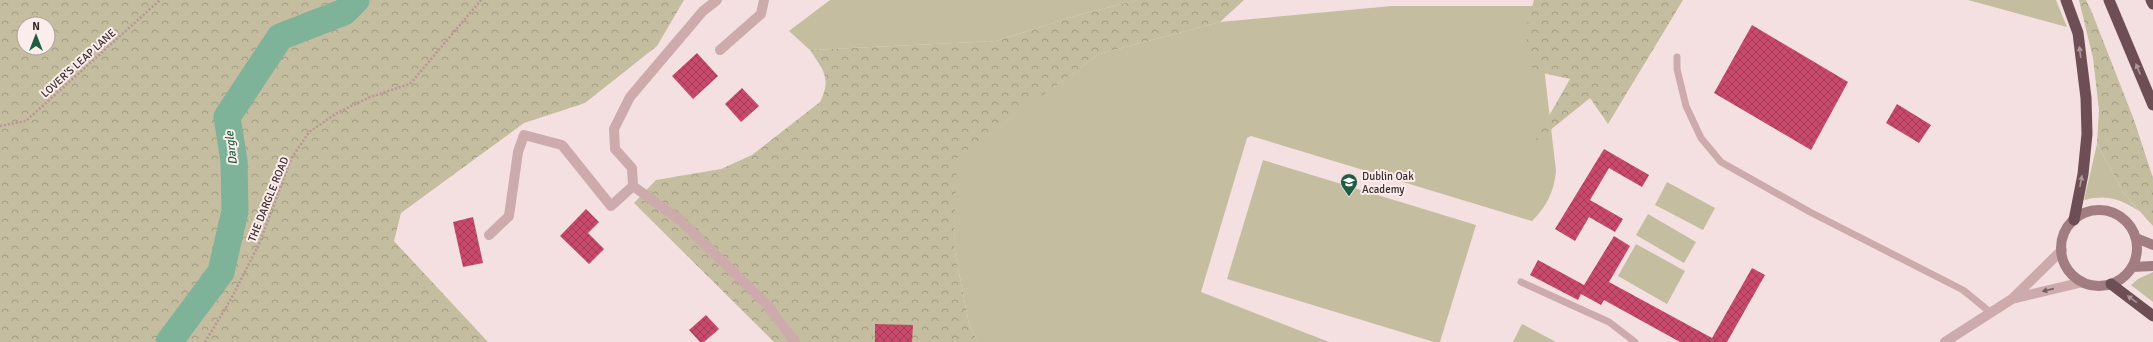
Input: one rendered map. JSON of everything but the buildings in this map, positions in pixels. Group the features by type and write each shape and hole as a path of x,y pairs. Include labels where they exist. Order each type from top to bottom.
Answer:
{"highway":[{"path":"2066,0 2078,33 2086,98 2087,134 2083,174 2074,220"},
{"path":"2109,0 2153,105"},
{"path":"2151,0 2153,4"},
{"path":"2111,284 2153,316"}],"main road":[{"path":"2094,210 2106,211 2126,221 2136,238 2137,251 2132,267 2126,274 2111,284 2098,285 2083,282 2072,274 2066,265 2062,250 2064,234 2074,220 2094,210"},
{"path":"2136,238 2153,245"},
{"path":"2132,267 2153,266"}],"street":[{"path":"633,186 632,168 615,149 614,129 630,96 702,11 717,0"},
{"path":"720,50 761,14 764,0"},
{"path":"489,235 509,216 518,152 524,135 562,145 611,206 633,186"},
{"path":"633,186 680,220 768,306 795,342"},
{"path":"1945,342 2012,298 2062,250"},
{"path":"2012,298 2083,282"}],"lane":[{"path":"1677,57 1677,69 1686,106 1701,138 1721,162 1810,212 1963,290 1990,312"},
{"path":"1521,282 1609,322 1635,342"}],"path":[{"name":"LOVER'S LEAP LANE","path":"0,126 26,120 160,0"},
{"name":"THE DARGLE ROAD","path":"205,342 230,301 260,242 291,159 309,132 337,113 370,97 410,84 482,0"}],"green space":[{"path":"0,0 684,0 657,46 585,103 524,123 401,213 394,241 488,342 0,342"},
{"path":"830,0 1138,0 1082,14 996,41 810,50 789,31"},
{"path":"1138,0 1244,0 1220,22 1099,54 957,158 954,247 969,324 978,342 774,342 634,203 656,180 721,169 752,155 820,102 824,94 826,80 822,69 810,50 996,41 1082,14"},
{"path":"1534,0 1683,0 1608,124 1590,98 1533,144 1570,79 1533,71 1525,32"},
{"path":"1968,0 2056,0 2067,27"},
{"path":"2079,0 2086,0 2091,10 2134,120 2153,178 2153,226 2125,195 2097,144 2099,110 2093,58"},
{"path":"1392,6 1537,6 1556,171 1554,186 1549,198 1542,210 1532,221 1251,136 1247,138 1201,292 1329,342 978,342 969,324 954,247 956,158 1099,54 1220,22"},
{"path":"2097,144 2125,195 2139,211 2126,203 2113,199 2092,198 2084,200"},
{"path":"1263,160 1476,225 1440,342 1434,342 1227,279"},
{"path":"1667,182 1715,208 1703,230 1655,205"},
{"path":"1648,214 1696,242 1684,263 1636,235"},
{"path":"1636,244 1685,271 1667,304 1618,276"},
{"path":"2153,272 2153,302 2131,285 2138,279"},
{"path":"1522,324 1556,342 1513,342"}],"waterway":[{"name":"Dargle","path":"169,342 221,272 235,211 234,161 227,117 280,37 344,12 356,0"}],"place":[{"name":"Dublin Oak Academy","path":"1349,197"}]}
